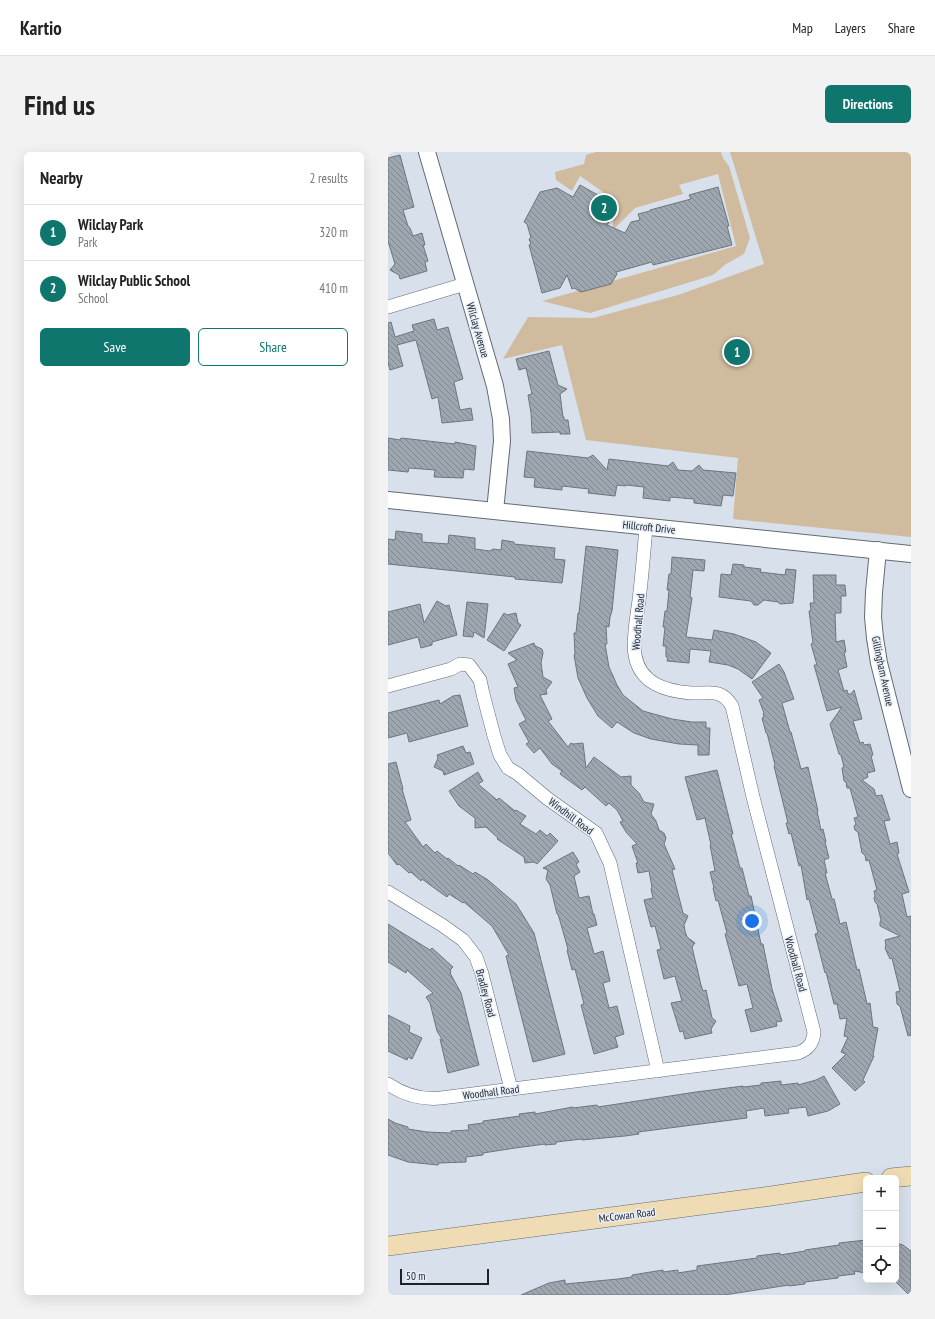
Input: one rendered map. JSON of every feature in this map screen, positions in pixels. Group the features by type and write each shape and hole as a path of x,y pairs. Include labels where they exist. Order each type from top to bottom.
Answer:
{"main road":[{"path":"899,1177 911,1175"},
{"name":"McCowan Road","path":"388,1246 756,1198 863,1182"}],"street":[{"name":"Wilclay Avenue","path":"427,152 495,386 500,412 502,441 495,511"},
{"path":"388,307 465,284"},
{"name":"Hillcroft Drive","path":"388,500 911,554"},
{"name":"Woodhall Road","path":"388,1084 407,1094 433,1099 798,1053 809,1047 813,1040 814,1032 753,797 732,706 727,698 722,694 672,690 657,686 647,678 640,668 635,655 635,636 646,527"},
{"name":"Gillingham Avenue","path":"878,550 873,617 875,638 879,663 911,789"},
{"name":"Windhill Road","path":"388,686 451,669 460,664 469,665 480,680 500,755 508,768 596,833 610,863 658,1071"},
{"name":"Bradley Road","path":"388,892 458,936 476,957 482,974 511,1089"}],"shaded area":[{"path":"596,152 721,152 723,158 729,166 750,238 744,254 726,264 713,275 590,313 542,301 736,246 718,174 679,185 683,194 635,208 612,231 616,201 580,176 572,191 556,180 555,172 584,164 586,155"},
{"path":"730,152 911,152 911,537 733,519 738,458 586,440 562,345 503,359 528,317 593,318 678,295 764,264"}],"building":[{"path":"400,155 414,207 403,210 413,236 422,233 425,245 423,245 428,261 425,262 427,271 400,279 399,275 390,270 395,264 388,241 388,158"},
{"path":"580,185 614,204 607,217 610,220 607,225 625,233 631,222 640,220 638,214 691,199 689,195 718,187 729,226 727,226 732,245 653,265 652,262 616,272 617,274 611,284 581,292 574,288 572,289 567,275 560,288 542,293 529,245 531,244 529,239 531,238 527,224 524,222 540,192 557,188 573,197"},
{"path":"434,319 437,330 448,327 463,379 454,382 460,410 471,408 473,420 442,423 438,397 432,399 416,340 397,345 403,366 390,370 388,363 388,323 391,322 395,337 414,331 412,325"},
{"path":"549,351 558,385 567,389 560,394 563,417 564,420 568,420 570,434 560,434 560,432 532,433 528,395 532,394 526,368 519,370 516,359"},
{"path":"388,438 455,444 455,442 476,446 474,470 464,469 463,478 434,477 435,470 409,468 408,472 388,470"},
{"path":"527,451 588,458 593,455 607,470 609,459 668,466 673,462 678,470 692,471 699,465 703,470 736,473 733,496 723,495 721,506 694,503 694,499 670,497 670,501 643,498 644,487 626,485 617,485 615,496 588,493 589,489 562,486 562,490 534,487 535,478 524,477"},
{"path":"396,531 422,534 422,542 448,544 449,535 475,538 475,549 490,551 493,549 501,550 502,540 514,542 514,544 555,548 554,559 565,560 562,583 388,564 388,539 395,540"},
{"path":"586,546 618,550 612,611 609,627 606,626 607,644 605,644 609,667 617,685 623,695 643,711 672,719 692,722 706,722 706,728 710,728 709,755 698,755 698,745 679,744 651,739 634,733 617,722 612,728 598,716 587,698 578,678 574,655 574,633 576,633 579,613"},
{"path":"672,557 705,560 704,571 693,570 690,597 692,598 686,637 712,640 714,630 734,634 756,642 771,653 752,679 738,669 728,665 709,662 711,651 690,649 689,663 667,661 668,657 666,657 666,646 663,646 665,627 663,627 665,611 667,611 669,590 667,590 669,574 671,574"},
{"path":"733,564 761,569 760,572 785,575 786,569 796,570 793,603 780,604 778,602 764,600 758,605 754,605 751,601 719,597 721,574 731,575"},
{"path":"813,575 836,575 836,585 845,585 846,596 841,596 841,613 835,613 836,642 844,640 846,652 844,652 847,667 838,670 844,691 847,690 848,694 851,694 854,690 862,719 853,721 860,743 863,742 864,745 870,744 873,755 871,756 875,771 867,773 868,777 862,780 874,789 876,796 882,795 890,820 884,821 890,844 897,842 899,853 897,854 909,892 902,894 907,917 911,916 911,1035 908,1036 900,1006 897,1004 896,992 900,991 892,958 890,959 885,948 885,940 900,936 880,926 881,920 874,898 874,891 877,890 869,860 866,861 865,855 862,853 858,832 855,830 854,826 856,824 854,818 858,817 850,788 847,788 846,782 844,781 842,768 844,767 830,724 842,707 827,711 814,665 817,665 811,644 813,643 809,611 811,610 810,603 814,603"},
{"path":"437,601 446,606 449,605 457,635 432,642 432,645 421,648 418,637 388,645 388,612 420,604 424,623"},
{"path":"467,602 488,604 484,638 474,632 473,637 463,636"},
{"path":"504,613 507,615 516,613 518,623 521,625 504,651 487,640"},
{"path":"534,643 535,646 542,649 543,653 541,663 543,677 552,682 546,690 547,694 540,695 552,719 548,721 568,747 571,743 583,743 586,768 594,757 621,777 631,776 631,785 639,793 644,802 654,804 651,814 656,821 659,830 664,833 666,838 664,844 675,869 672,870 683,913 688,916 684,925 685,931 687,937 695,943 692,947 701,985 703,991 706,990 712,1018 716,1021 711,1029 712,1033 685,1039 683,1031 680,1032 671,1003 682,1001 675,976 664,979 657,950 661,949 655,926 651,927 644,900 653,898 649,871 638,873 636,863 638,863 632,846 637,844 626,832 620,822 623,821 617,810 609,803 606,806 585,787 582,790 560,774 562,771 552,764 540,748 534,753 526,744 529,742 519,724 526,720 516,700 514,688 518,687 508,664 517,660 508,653"},
{"path":"779,664 784,672 794,699 782,703 801,769 808,767 821,830 823,829 829,858 824,860 827,873 825,873 832,899 834,899 840,924 846,922 857,970 859,969 867,1004 870,1003 873,1027 878,1028 874,1056 863,1080 865,1082 855,1091 832,1068 846,1054 841,1052 848,1037 844,1036 847,1018 840,1019 837,1004 834,1004 826,972 825,973 815,934 818,933 809,899 807,900 801,865 799,866 791,833 789,834 786,823 788,823 775,765 762,718 764,717 764,713 759,700 763,698 752,682"},
{"path":"460,695 468,726 409,742 407,733 388,738 388,713 439,700 440,704 453,696"},
{"path":"463,746 466,753 470,752 474,764 444,775 443,771 434,767 438,758 437,755"},
{"path":"396,762 411,820 405,822 423,847 426,844 435,853 437,851 458,866 459,865 473,874 475,872 488,880 516,904 534,933 565,1054 533,1062 506,956 509,955 492,926 464,902 463,903 449,894 447,897 422,879 421,881 411,872 409,873 399,864 397,865 388,853 388,764"},
{"path":"717,770 733,834 731,834 749,896 751,896 772,989 782,1021 776,1022 777,1026 751,1032 745,1010 753,1008 747,984 739,986 725,934 727,933 718,900 716,901 710,872 715,871 705,818 697,820 685,777"},
{"path":"478,772 483,781 478,784 497,800 499,798 515,811 516,810 526,816 520,824 536,834 540,830 547,836 550,833 558,841 537,864 534,862 525,863 524,857 497,839 498,838 486,827 475,828 475,818 459,806 449,791"},
{"path":"573,852 579,862 576,864 580,872 574,876 579,898 589,896 597,925 587,928 594,954 603,951 610,981 603,983 609,1008 617,1006 624,1034 615,1037 618,1047 594,1054 581,1005 584,1004 575,969 572,970 568,949 550,885 546,879 548,870 543,868"},
{"path":"388,924 430,950 432,948 453,967 450,970 450,973 461,993 479,1065 448,1073 440,1039 443,1041 437,1031 430,1003 426,997 433,993 407,970 406,973 388,962"},
{"path":"388,1015 410,1026 409,1032 422,1038 412,1059 408,1057 407,1060 388,1051"},
{"path":"824,1076 840,1104 828,1111 808,1116 806,1107 788,1109 789,1113 765,1116 764,1108 746,1111 747,1118 638,1132 639,1134 625,1136 582,1139 556,1142 556,1144 515,1148 466,1157 466,1162 439,1163 438,1165 408,1162 388,1155 388,1119 408,1127 408,1129 427,1132 451,1133 451,1131 469,1130 468,1125 483,1123 483,1121 520,1116 519,1114 535,1112 535,1114 573,1107 597,1105 598,1107 696,1092 761,1085 761,1083 781,1081 781,1085 798,1083 798,1085"},
{"path":"863,1240 863,1272 854,1271 855,1274 838,1276 838,1278 724,1295 521,1295 549,1283 565,1280 565,1284 632,1277 632,1275 663,1270 663,1272 678,1270 678,1273 697,1270 697,1266 757,1258 757,1256 780,1253 780,1255 805,1251 839,1245 839,1243"},
{"path":"899,1244 911,1251 911,1295 909,1295 897,1283 899,1283"}],"place":[{"name":"Wilclay Public School","path":"604,208"},
{"name":"Wilclay Park","path":"737,352"}]}
